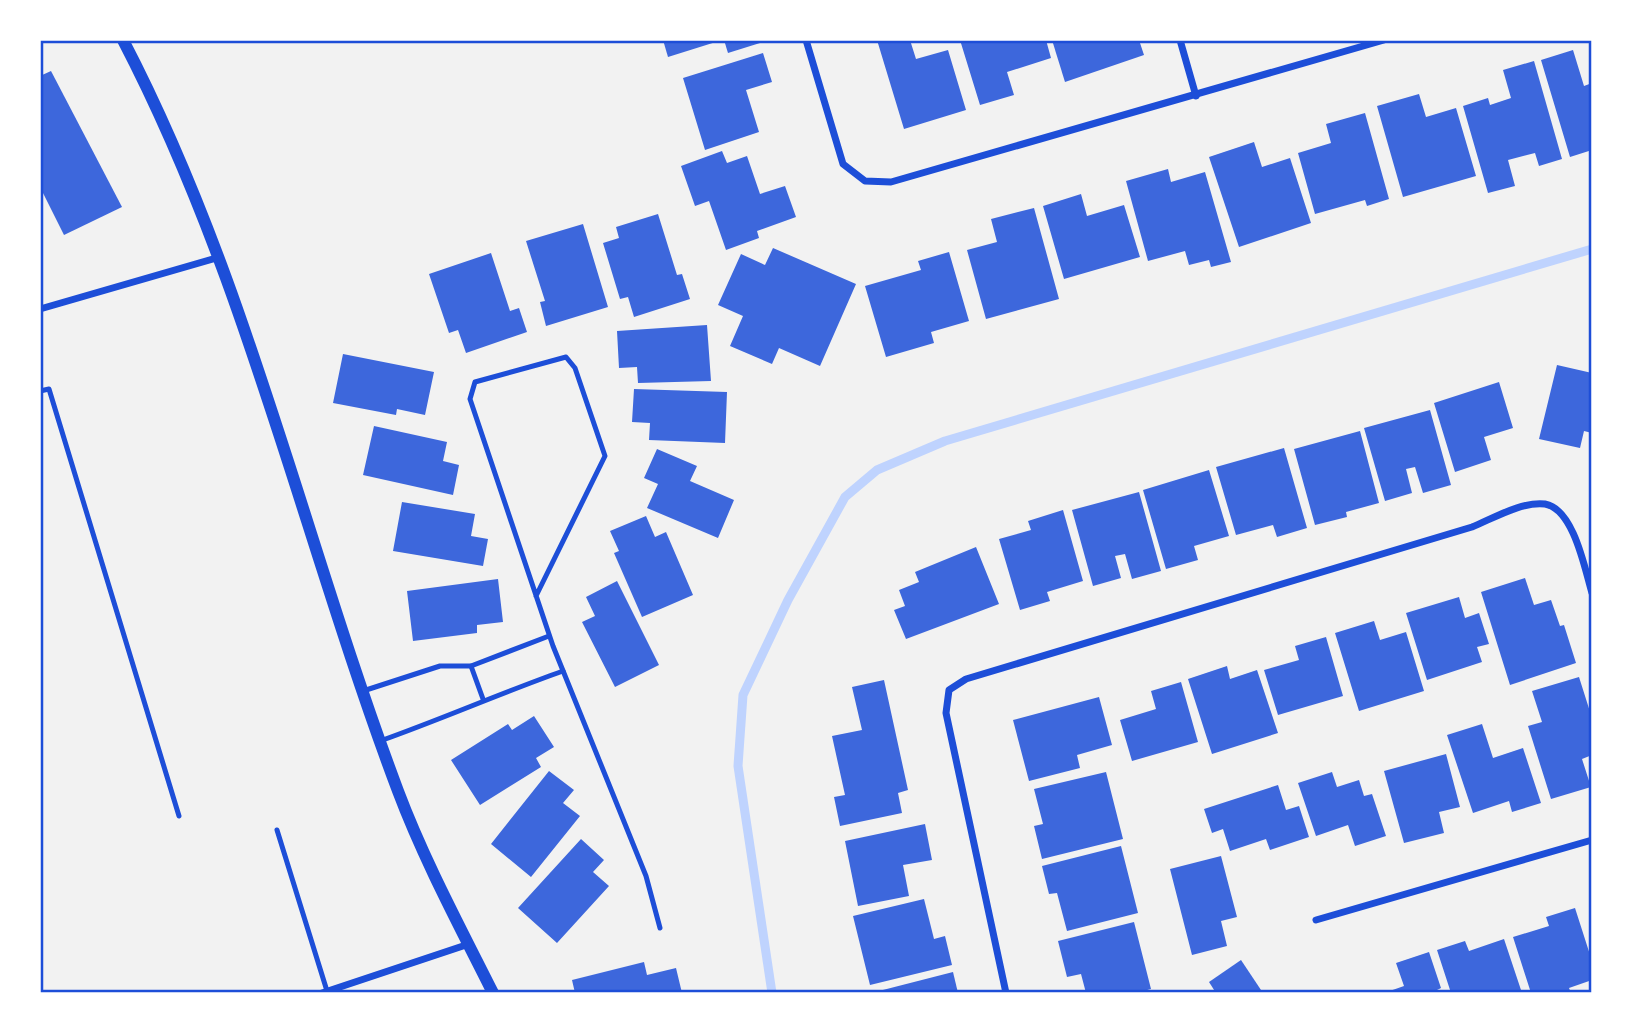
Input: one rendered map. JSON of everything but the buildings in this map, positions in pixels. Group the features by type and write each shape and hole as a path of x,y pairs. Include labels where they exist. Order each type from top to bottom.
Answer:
{"street":[{"path":"123,40 182,161 220,257 380,741 419,839 493,993"},
{"path":"806,40 843,164 866,181 891,182 1384,40"},
{"path":"1180,40 1196,96"},
{"path":"40,309 220,257"},
{"path":"1006,993 946,712 949,690 965,679 1472,527 1518,509 1545,504 1562,514 1576,539 1592,593"},
{"path":"1317,920 1592,840"},
{"path":"324,992 469,944"}],"lane":[{"path":"536,596 605,456 575,368 566,357 475,382 470,399 536,596 550,636 646,876 660,928"},
{"path":"40,391 49,388 178,816"},
{"path":"363,691 440,666 471,666 550,636"},
{"path":"471,666 483,699"},
{"path":"380,741 468,710 483,699 563,671"},
{"path":"276,830 324,992"}],"waterway":[{"path":"772,993 738,766 743,695 788,600 845,497 877,470 945,441 1592,249"}]}
